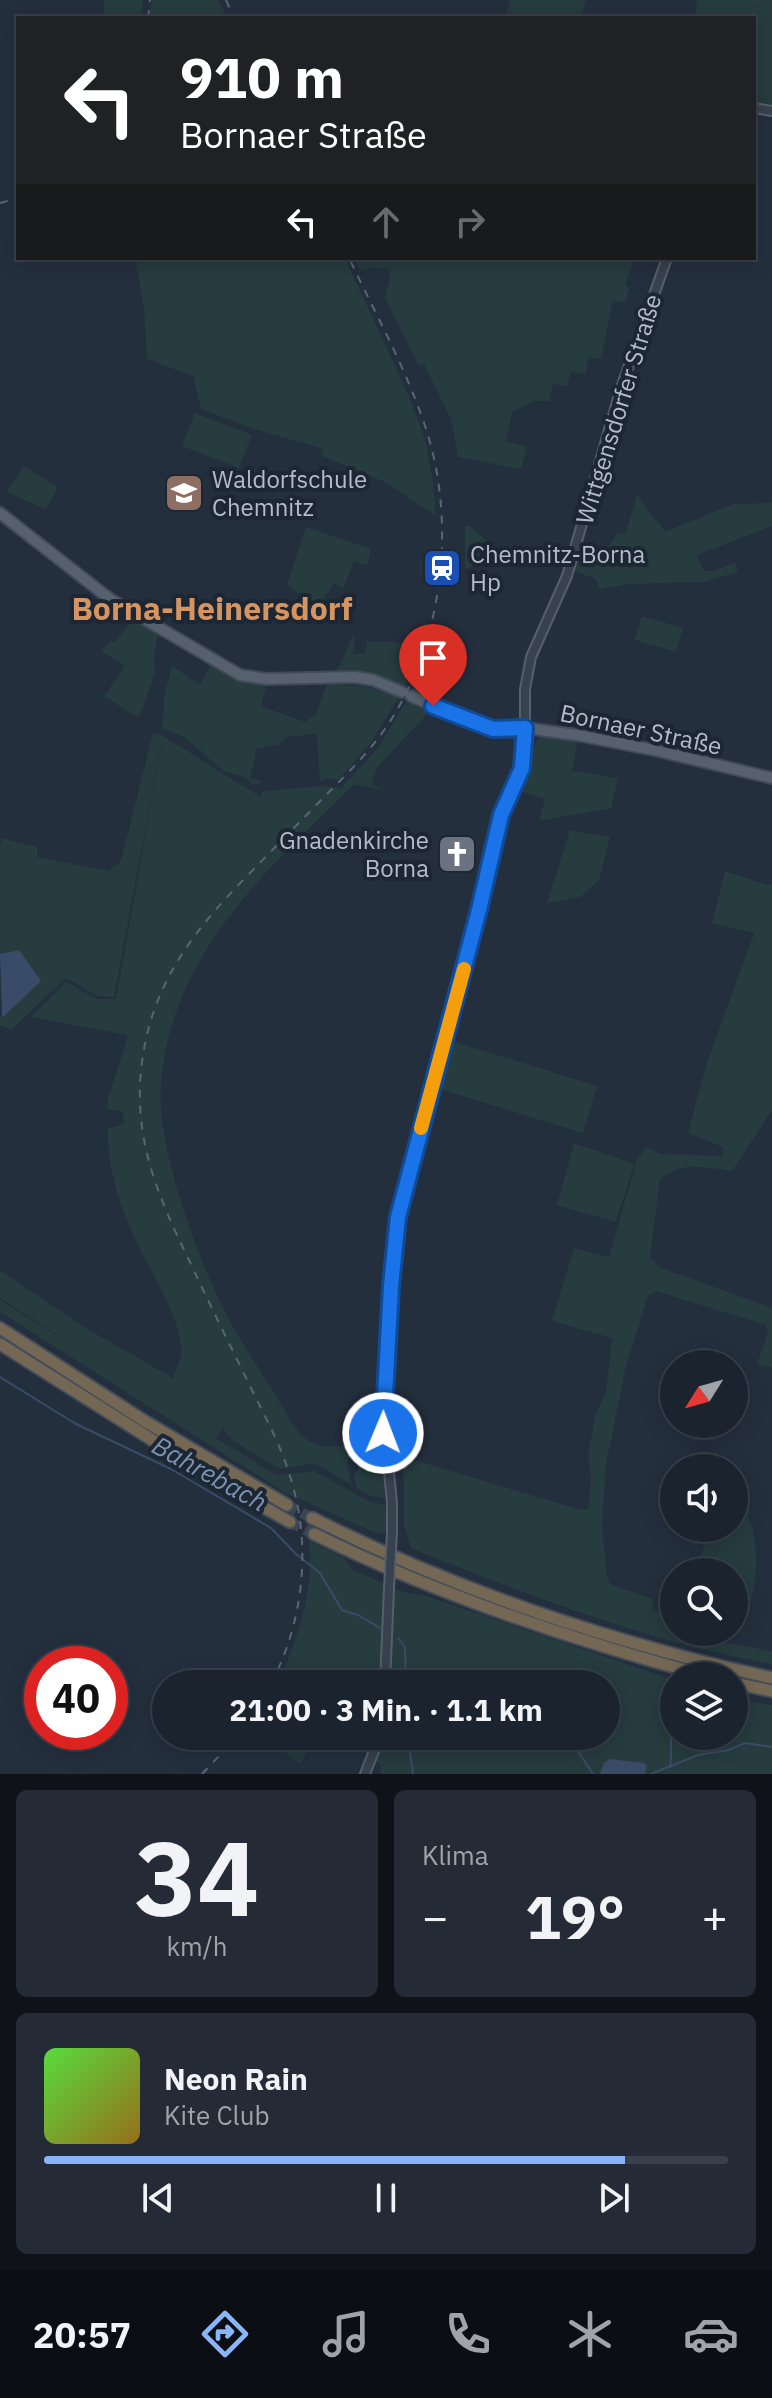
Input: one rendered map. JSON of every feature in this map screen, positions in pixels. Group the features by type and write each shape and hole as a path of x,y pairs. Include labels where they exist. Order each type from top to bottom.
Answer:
{"highway":[{"path":"0,1328 169,1436 287,1505"},
{"path":"0,1344 185,1461 290,1522"},
{"path":"312,1518 383,1552 516,1605 649,1647 772,1678"},
{"path":"314,1534 472,1603 660,1664"},
{"path":"748,1686 772,1691"}],"main road":[{"name":"Bornaer Straße","path":"0,513 110,599 240,675 267,679 355,677 373,680 484,727 497,730 525,728 654,750 772,778"}],"street":[{"name":"Wittgensdorfer Straße","path":"386,1670 392,1503 383,1412 398,1217 501,815 522,768 525,689 531,657 567,576 621,388 666,260"},
{"path":"365,1774 374,1750"}],"green space":[{"path":"104,0 143,0 141,16 104,16"},
{"path":"152,0 218,0 227,16 149,16"},
{"path":"510,0 586,0 582,16 506,16"},
{"path":"697,0 772,0 772,105 756,101 756,16 695,16"},
{"path":"135,260 346,260 408,394 425,439 436,516 387,483 323,456 323,449 201,409 193,376 147,359 144,308"},
{"path":"355,260 633,260 625,286 629,287 625,302 613,301 601,359 589,357 585,374 571,371 567,386 553,384 549,401 534,401 513,411 506,441 527,447 521,469 458,457 451,419 424,364 419,366 385,298 389,269 361,271"},
{"path":"195,413 252,435 239,468 182,446"},
{"path":"24,466 58,487 46,509 6,492"},
{"path":"637,495 665,532 733,504 772,503 772,526 697,555 704,571 735,563 738,572 704,582 630,584 599,589 596,579 574,571 579,558 602,566 606,550 617,534 626,532"},
{"path":"465,526 508,558 493,559 465,569"},
{"path":"306,527 371,549 367,565 354,561 343,589 334,583 318,608 287,585"},
{"path":"642,616 683,628 676,652 635,640"},
{"path":"133,620 158,632 155,673 140,715 136,717 104,696 125,666 101,651 111,641 114,643"},
{"path":"352,637 355,638 353,654 365,654 367,641 423,643 403,690 331,676 341,664"},
{"path":"442,641 435,706 411,693 429,642"},
{"path":"212,663 238,677 267,684 261,706 305,722 316,714 327,684 380,691 385,688 401,694 370,744 338,780 328,778 320,781 317,734 286,737 278,745 257,748 250,778 261,781 252,784 245,777 225,772 184,737 162,728 165,691 172,666 200,685"},
{"path":"409,697 434,707 377,767 372,784 387,791 354,784 267,872 216,935 195,969 178,1007 166,1048 161,1094 166,1144 179,1194 197,1247 227,1316 300,1433 321,1446 353,1444 347,1464 352,1485 314,1463 280,1469 233,1441 223,1428 216,1438 276,1475 314,1471 370,1502 387,1505 388,1531 378,1534 284,1492 0,1312 0,1300 94,1359 0,1298 0,1270 84,1327 173,1378 181,1355 181,1342 172,1313 125,1214 110,1158 108,1129 124,1124 123,1112 107,1109 108,1100 128,1035 31,1017 66,982 97,999 116,999 162,741 114,997 97,996 66,978 11,1030 0,1025 0,1015 2,1017 19,950 0,954 0,847 2,838 36,847 37,857 108,871 121,861 153,733 163,736 261,797 263,791 323,786 341,788 379,747"},
{"path":"540,736 578,740 572,771 618,778 611,808 539,821 545,799 520,791"},
{"path":"570,830 610,837 599,880 580,897 547,903"},
{"path":"725,871 772,884 772,1110 732,1171 685,1168 660,1180 650,1256 659,1267 772,1308 772,1368 757,1364 768,1332 766,1325 656,1291 648,1296 626,1366 606,1464 602,1524 610,1584 653,1599 653,1609 660,1613 660,1637 544,1600 411,1548 404,1525 404,1477 394,1454 581,1510 588,1509 591,1478 588,1454 596,1413 606,1393 612,1338 552,1321 574,1248 609,1257 637,1159 647,1147 661,1154 723,1156 723,1147 688,1133 706,1066 754,933 712,923"},
{"path":"449,1040 597,1086 583,1133 440,1089"},
{"path":"574,1143 634,1164 616,1222 557,1205"},
{"path":"370,1441 380,1449 385,1498 371,1496 357,1488 354,1476 360,1466 360,1446"},
{"path":"748,1500 756,1563 748,1612 748,1558 699,1558 706,1542 748,1542"},
{"path":"309,1541 344,1558 353,1570 403,1592 426,1596 660,1675 660,1750 748,1750 748,1701 772,1705 772,1774 381,1774 381,1765 362,1750 620,1750 620,1670 283,1670 307,1597"},
{"path":"692,1646 752,1647 772,1652 772,1664"},
{"path":"282,1750 308,1750 300,1764"}],"water":[{"path":"19,950 41,981 2,1018 0,954"},
{"path":"610,1759 643,1763 647,1766 645,1774 600,1774 604,1763"}],"waterway":[{"name":"Bahrebach","path":"0,1377 76,1424 171,1469 271,1528 320,1573 342,1610 380,1628"},
{"name":"Bahrebach","path":"398,1638 405,1647 406,1670"},
{"path":"651,1774 698,1755 729,1750 745,1743 772,1747"},
{"name":"Bahrebach","path":"412,1750 413,1774"},
{"path":"577,1750 593,1774"},
{"path":"670,1767 671,1750"}],"tunnel":[{"path":"287,1505 312,1518"},
{"path":"290,1522 314,1534"}],"railway":[{"path":"148,16 150,0"},
{"path":"226,0 233,16"},
{"path":"0,203 16,199"},
{"path":"277,1670 291,1634 301,1582 301,1529 297,1502 276,1440 159,1192 141,1121 141,1071 153,1013 177,963 209,917 350,771 385,729 420,661 431,624 439,585 442,546 436,469 411,388 350,260"},
{"path":"202,1774 225,1750"}],"slow traffic":[{"path":"421,1128 464,969"}],"place":[{"name":"Waldorfschule Chemnitz","path":"184,493"},
{"name":"Chemnitz-Borna Hp","path":"442,568"},
{"name":"Gnadenkirche Borna","path":"457,854"}],"district":[{"name":"Borna-Heinersdorf","path":"212,608"}],"route":[{"path":"383,1433 398,1217 479,910 494,840 525,757 525,728 502,730 484,727 433,706"}]}
